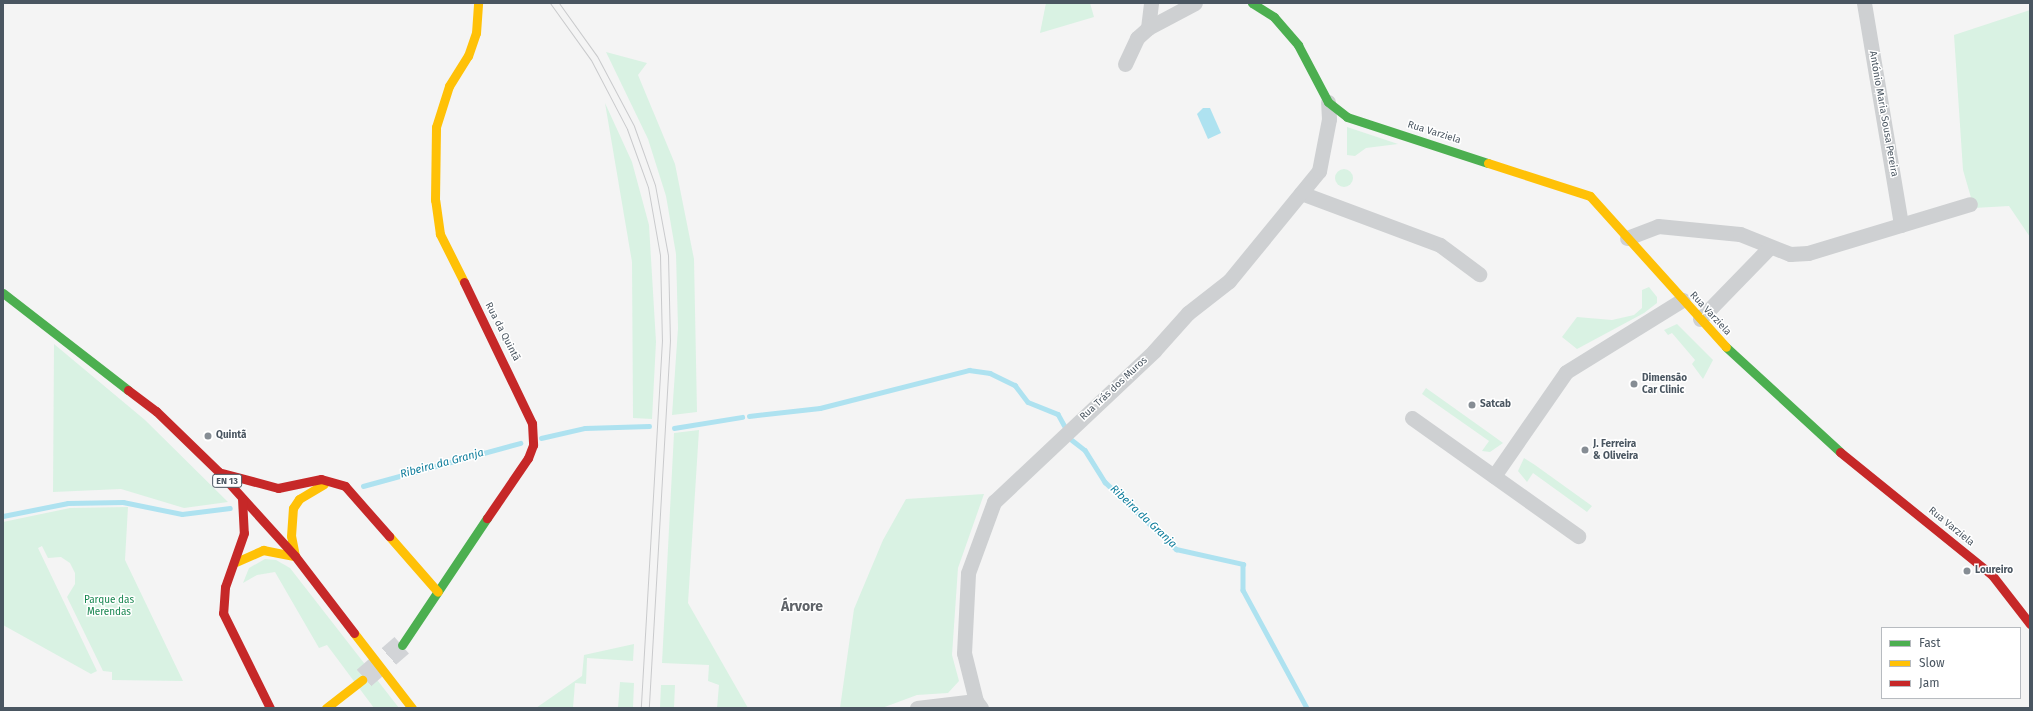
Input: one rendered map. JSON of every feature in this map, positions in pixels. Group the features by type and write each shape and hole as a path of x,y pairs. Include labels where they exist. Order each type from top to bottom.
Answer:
{"street":[{"name":"Rua da Quintã","path":"402,645 528,458 533,445 532,423 519,390 440,234 435,200 436,127 448,86 468,56 476,33 478,3"},
{"path":"1148,28 1151,3"},
{"path":"1124,64 1137,38 1148,28 1195,3"},
{"path":"1252,3 1274,17 1298,45 1328,102"},
{"name":"António Maria Sousa Pereira","path":"1864,3 1901,224"},
{"name":"Rua Trás dos Muros","path":"981,706 964,653 968,573 994,502 1154,351 1188,313 1229,281 1320,171 1328,127 1328,102"},
{"name":"Rua Varziela","path":"1328,102 1346,117 1571,187 1590,196 1700,319 1856,466 1992,575 2030,624"},
{"path":"1301,193 1440,245 1479,274"},
{"path":"1627,238 1658,226 1740,234 1790,254 1808,253 1970,204"},
{"path":"1700,319 1770,247"},
{"name":"EN 13","path":"3,293 156,411 219,472 295,556 412,708"},
{"path":"1494,476 1566,372 1682,300"},
{"path":"1412,418 1578,536"},
{"path":"219,472 256,486 278,488 312,480 330,480 355,495 438,592"},
{"path":"236,562 263,550 295,556 291,536 293,508 299,499 330,480"},
{"path":"242,498 244,534 236,562 225,587 223,613 270,708"},
{"path":"326,708 362,680"},
{"path":"917,708 981,706"}],"green space":[{"path":"1046,3 1090,3 1094,17 1040,33"},
{"path":"2030,10 2030,237 2009,206 1974,208 1963,170 1954,35"},
{"path":"606,52 647,63 638,75 675,164 694,259 697,412 672,415 678,328 676,254 666,196 648,139"},
{"path":"605,103 632,162 649,225 656,342 652,419 633,418 632,262"},
{"path":"1347,127 1398,144 1366,148 1355,156 1347,155"},
{"path":"1344,169 1350,172 1353,178 1350,184 1344,187 1338,184 1335,178 1338,172"},
{"path":"1649,287 1657,297 1657,303 1644,313 1577,349 1562,337 1577,317 1612,320 1634,315 1642,308 1642,290"},
{"path":"1677,324 1713,360 1703,379 1692,364 1695,360 1672,333 1668,335 1664,330"},
{"path":"54,344 145,420 228,502 184,508 121,489 53,492"},
{"path":"1426,388 1503,443 1490,452 1482,451 1489,441 1422,394"},
{"path":"699,430 688,603 748,708 717,708 719,685 708,681 709,665 662,663 674,433"},
{"path":"1524,458 1592,506 1587,512 1533,473 1527,482 1518,471"},
{"path":"984,494 958,568 952,655 959,681 948,693 917,695 882,708 840,708 854,609 883,540 906,499"},
{"name":"Parque das Merendas","path":"128,507 125,560 183,681 112,680 112,672 103,671 67,597 75,584 75,573 70,563 61,557 48,558 42,546 38,548 97,671 91,674 3,625 3,522 70,508"},
{"path":"265,559 276,560 290,568 399,708 374,708 327,645 319,648 275,572 257,575 243,583 249,568"},
{"path":"634,644 633,661 587,658 586,684 575,683 573,708 536,708 582,676 584,655"},
{"path":"620,682 634,683 633,708 618,708"},
{"path":"661,685 675,685 674,708 660,708"}],"water":[{"path":"1203,108 1210,108 1221,133 1208,139 1197,114"}],"waterway":[{"name":"Ribeira da Granja","path":"749,416 820,408 969,370 990,373 1015,385 1028,402 1058,414 1064,425"},
{"name":"Ribeira da Granja","path":"674,428 742,417"},
{"name":"Ribeira da Granja","path":"541,438 585,428 649,426"},
{"name":"Ribeira da Granja","path":"1072,440 1085,450 1105,482 1176,549 1243,564 1243,590 1307,708"},
{"name":"Ribeira da Granja","path":"363,486 520,443"},
{"name":"Ribeira da Granja","path":"3,516 68,503 123,502 182,514 230,508"}],"tunnel":[{"path":"364,678 402,645"}],"tram line":[{"path":"550,3 591,60 627,129 648,187 660,255 662,340 641,708"},
{"path":"559,3 597,56 634,126 655,185 668,255 670,340 649,708"}],"traffic: fast":[{"path":"1252,3 1274,17 1298,45 1328,102 1347,117 1488,163"},
{"path":"3,293 128,390"},
{"path":"1726,347 1840,452"},
{"path":"402,645 487,518"}],"traffic: slow":[{"path":"464,282 440,234 435,200 436,127 449,86 468,56 476,33 478,3"},
{"path":"1488,163 1590,196 1726,347"},
{"path":"236,562 263,550 295,556 291,536 293,508 299,499 324,484"},
{"path":"389,536 438,592"},
{"path":"354,633 412,708"},
{"path":"326,708 362,680"}],"traffic: jam":[{"path":"464,282 532,423 533,445 528,458 487,518"},
{"path":"128,390 156,411 219,472 295,556 354,633"},
{"path":"1840,452 1992,575 2030,624"},
{"path":"222,473 278,488 321,479 345,486 389,536"},
{"path":"242,498 244,533 225,587 223,613 270,708"}],"place":[{"name":"Dimensão Car Clinic","path":"1634,384"},
{"name":"Satcab","path":"1472,405"},
{"name":"Quintã","path":"208,436"},
{"name":"J. Ferreira & Oliveira","path":"1585,450"},
{"name":"Loureiro","path":"1967,571"}],"district":[{"name":"Árvore","path":"802,607"}]}
